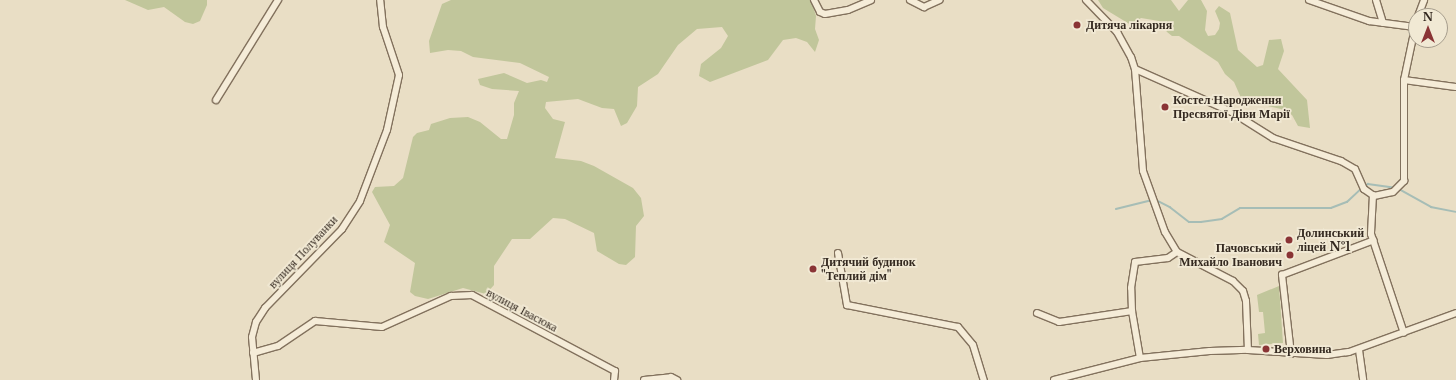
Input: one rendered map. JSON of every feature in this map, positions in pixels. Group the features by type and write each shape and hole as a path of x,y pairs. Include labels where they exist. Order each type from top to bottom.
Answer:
{"street":[{"path":"216,100 278,0"},
{"name":"вулиця Полуванки","path":"256,380 252,337 256,322 265,308 342,229 360,201 380,150 399,75 383,27 380,0"},
{"path":"814,0 820,12 825,14 848,10 871,0"},
{"path":"910,0 924,7 940,0"},
{"path":"1086,0 1117,32 1127,47 1135,69 1143,171 1155,210 1177,252 1233,281 1243,291 1246,301 1248,350"},
{"path":"1309,0 1382,23 1408,25"},
{"path":"1376,0 1382,23"},
{"path":"1135,69 1230,111 1273,138 1341,161 1354,169 1364,189 1373,196 1393,192 1404,181 1404,80 1410,48"},
{"path":"1404,80 1456,87"},
{"path":"1373,196 1371,234 1404,333"},
{"path":"1291,354 1282,275 1374,240"},
{"path":"1140,358 1132,311 1131,288 1135,262 1168,258 1177,252"},
{"path":"838,254 847,305 958,327 973,345 984,380"},
{"name":"вулиця Івасюка","path":"253,353 278,346 315,321 386,326 452,296 472,295 615,371 614,380"},
{"path":"1037,313 1059,322 1132,311"},
{"path":"1054,380 1140,358 1210,351 1248,350 1291,354 1328,355 1359,350 1456,313"},
{"path":"1359,350 1363,380"},
{"path":"644,380 670,377 677,380"}],"green space":[{"path":"125,0 207,0 207,5 200,21 193,24 185,22 164,7 148,10"},
{"path":"451,0 811,0 816,16 815,29 819,40 815,52 807,42 796,38 783,40 768,60 710,82 699,76 701,64 721,48 728,36 722,27 697,29 678,45 658,74 638,87 637,106 627,123 621,126 614,109 602,108 578,99 546,102 545,108 553,119 565,122 555,158 581,161 594,166 633,188 641,198 644,216 636,226 635,257 626,265 619,264 597,251 594,233 565,219 553,218 530,239 512,239 494,266 494,285 486,294 463,288 428,299 415,296 410,292 415,263 384,242 390,225 372,192 375,187 394,186 403,178 413,137 417,133 429,130 431,124 450,118 468,117 480,122 501,139 507,139 514,115 514,103 519,91 492,89 480,85 478,79 504,73 527,83 541,80 547,82 549,77 520,63 473,57 461,51 448,50 430,53 429,41 442,4"},
{"path":"1098,0 1171,0 1179,11 1188,0 1201,0 1207,11 1205,30 1208,36 1215,35 1219,29 1220,23 1215,11 1219,6 1230,13 1238,50 1257,67 1263,65 1269,40 1281,39 1284,51 1278,69 1307,100 1310,128 1298,126 1292,115 1281,109 1242,100 1234,82 1225,74 1218,62 1179,36 1172,36 1159,21 1141,18 1131,25 1103,8"},
{"path":"1279,286 1283,343 1259,345 1258,334 1265,333 1263,312 1259,312 1257,295"}],"waterway":[{"path":"1364,187 1368,184 1395,188"},
{"path":"1156,200 1170,207 1189,222 1201,222 1222,219 1240,208 1331,208 1347,202 1361,189"},
{"path":"1399,189 1431,207 1456,212"},
{"path":"1116,209 1152,200"}],"place":[{"name":"Дитяча лікарня","path":"1077,25"},
{"name":"Костел Народження Пресвятої Діви Марії","path":"1165,107"},
{"name":"Долинський ліцей №1","path":"1289,240"},
{"name":"Пачовський Михайло Іванович","path":"1290,255"},
{"name":"Дитячий будинок \"Теплий дім\"","path":"813,269"},
{"name":"Верховина","path":"1266,349"}]}
